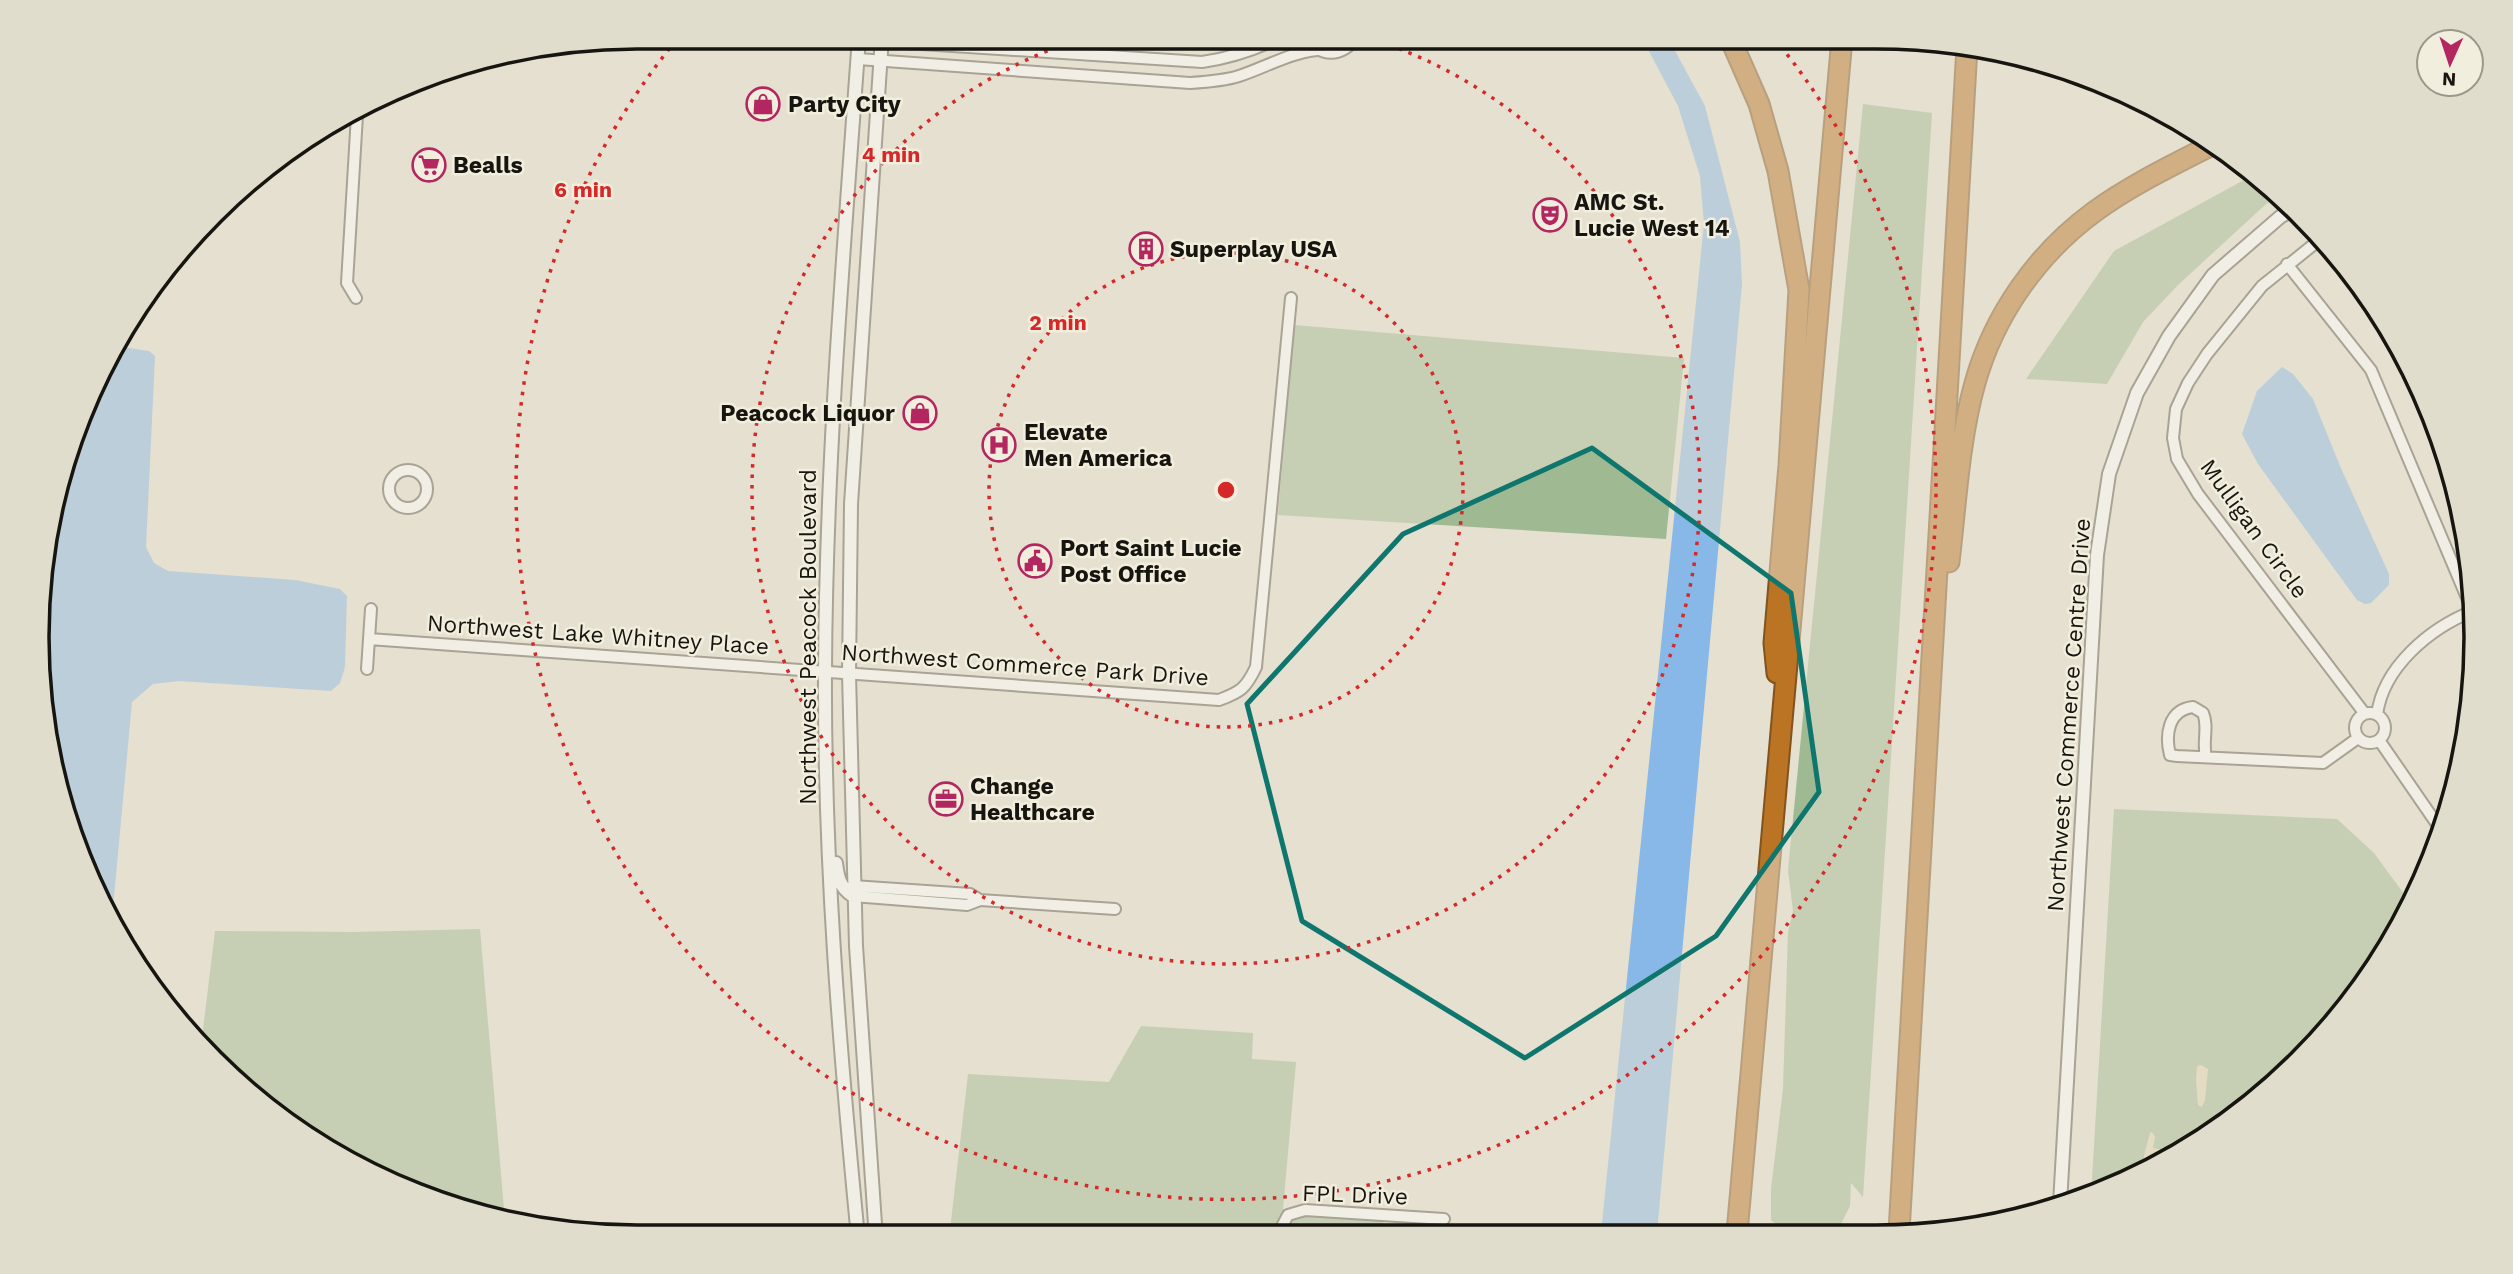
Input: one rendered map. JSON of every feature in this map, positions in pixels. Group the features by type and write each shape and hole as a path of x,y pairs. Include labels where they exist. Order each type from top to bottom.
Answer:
{"highway":[{"path":"1735,49 1759,104 1778,172 1799,290 1789,466 1774,643 1782,719"},
{"path":"1738,1225 1842,49"},
{"path":"1899,1224 1966,56"},
{"path":"1932,642 1948,569 1967,418 1975,382 1990,342 2015,294 2041,259 2094,212 2120,194 2204,149"}],"street":[{"name":"Northwest Peacock Boulevard","path":"857,1225 840,1053 830,889 825,672 831,446 858,49"},
{"name":"Northwest Peacock Boulevard","path":"875,1225 853,891 849,674 851,504 882,49"},
{"path":"995,49 1202,62 1255,49"},
{"path":"858,59 1189,83 1215,82 1237,77 1297,52 1317,50 1328,53 1344,49"},
{"path":"1017,72 1018,51"},
{"path":"356,121 347,282 356,298"},
{"name":"Northwest Commerce Centre Drive","path":"2060,1195 2096,555 2109,474 2137,393 2169,336 2214,275 2285,214"},
{"name":"Mulligan Circle","path":"2313,244 2262,286 2201,364 2176,409 2173,438 2177,459 2198,495 2371,714"},
{"path":"2287,264 2371,370 2461,584"},
{"name":"Northwest Commerce Park Drive","path":"825,672 1202,700 1219,700 1235,694 1248,684 1256,667 1259,642 1291,299"},
{"path":"367,669 371,609"},
{"path":"2371,714 2393,673 2412,650 2463,616"},
{"name":"Northwest Lake Whitney Place","path":"369,639 825,672"},
{"path":"2206,757 2203,747 2206,723 2203,713 2193,707 2176,712 2169,730 2170,755 2206,757 2323,763 2358,738"},
{"path":"2371,714 2384,724 2385,730 2379,740 2368,743 2358,738 2354,727 2360,716 2371,714"},
{"path":"2379,740 2435,821"},
{"path":"827,784 835,803 838,878 843,888 967,905 980,900 1115,909"},
{"name":"FPL Drive","path":"1283,1225 1288,1215 1305,1210 1444,1219"}],"highlighted area":[{"path":"1592,448 1791,593 1819,792 1716,936 1525,1058 1302,921 1247,704 1403,534"}],"green space":[{"path":"1863,104 1932,113 1863,1197 1851,1183 1850,1206 1840,1225 1777,1225 1771,1220 1771,1189 1783,1089 1788,932 1793,911 1788,870"},
{"path":"2245,180 2271,201 2178,285 2143,322 2107,384 2026,379 2114,251"},
{"path":"1294,325 1684,358 1666,539 1278,515"},
{"path":"2114,809 2337,819 2374,853 2404,894 2365,964 2318,1025 2264,1079 2203,1126 2136,1164 2092,1184"},
{"path":"480,929 504,1210 448,1194 412,1180 343,1146 310,1126 249,1079 203,1033 215,931"},
{"path":"1141,1026 1253,1033 1252,1059 1296,1062 1283,1209 1286,1209 1275,1225 951,1225 968,1074 1109,1082"},
{"path":"1306,1215 1383,1221 1384,1225 1288,1225 1291,1220"}],"sand":[{"path":"2197,1066 2208,1069 2202,1107 2198,1105 2196,1080"},
{"path":"2150,1133 2155,1137 2153,1148 2162,1150 2144,1160 2144,1155"}],"water":[{"path":"1648,49 1674,49 1705,106 1740,242 1742,284 1658,1225 1602,1225 1704,224 1700,176 1678,106"},
{"path":"126,348 149,351 155,356 146,547 154,563 168,571 295,580 340,589 347,596 345,667 340,683 331,691 179,681 153,684 132,702 113,903 80,826 69,789 54,714 49,637 54,560 69,485 94,412"},
{"path":"2282,367 2293,374 2313,399 2389,574 2389,585 2371,603 2365,604 2357,600 2258,464 2242,434 2257,391"}],"place":[{"name":"Party City","path":"763,104"},
{"name":"Bealls","path":"429,165"},
{"name":"AMC St. Lucie West 14","path":"1550,215"},
{"name":"Superplay USA","path":"1146,249"},
{"name":"Peacock Liquor","path":"920,413"},
{"name":"Elevate Men America","path":"999,445"},
{"name":"Port Saint Lucie Post Office","path":"1035,561"},
{"name":"Change Healthcare","path":"946,799"}]}
